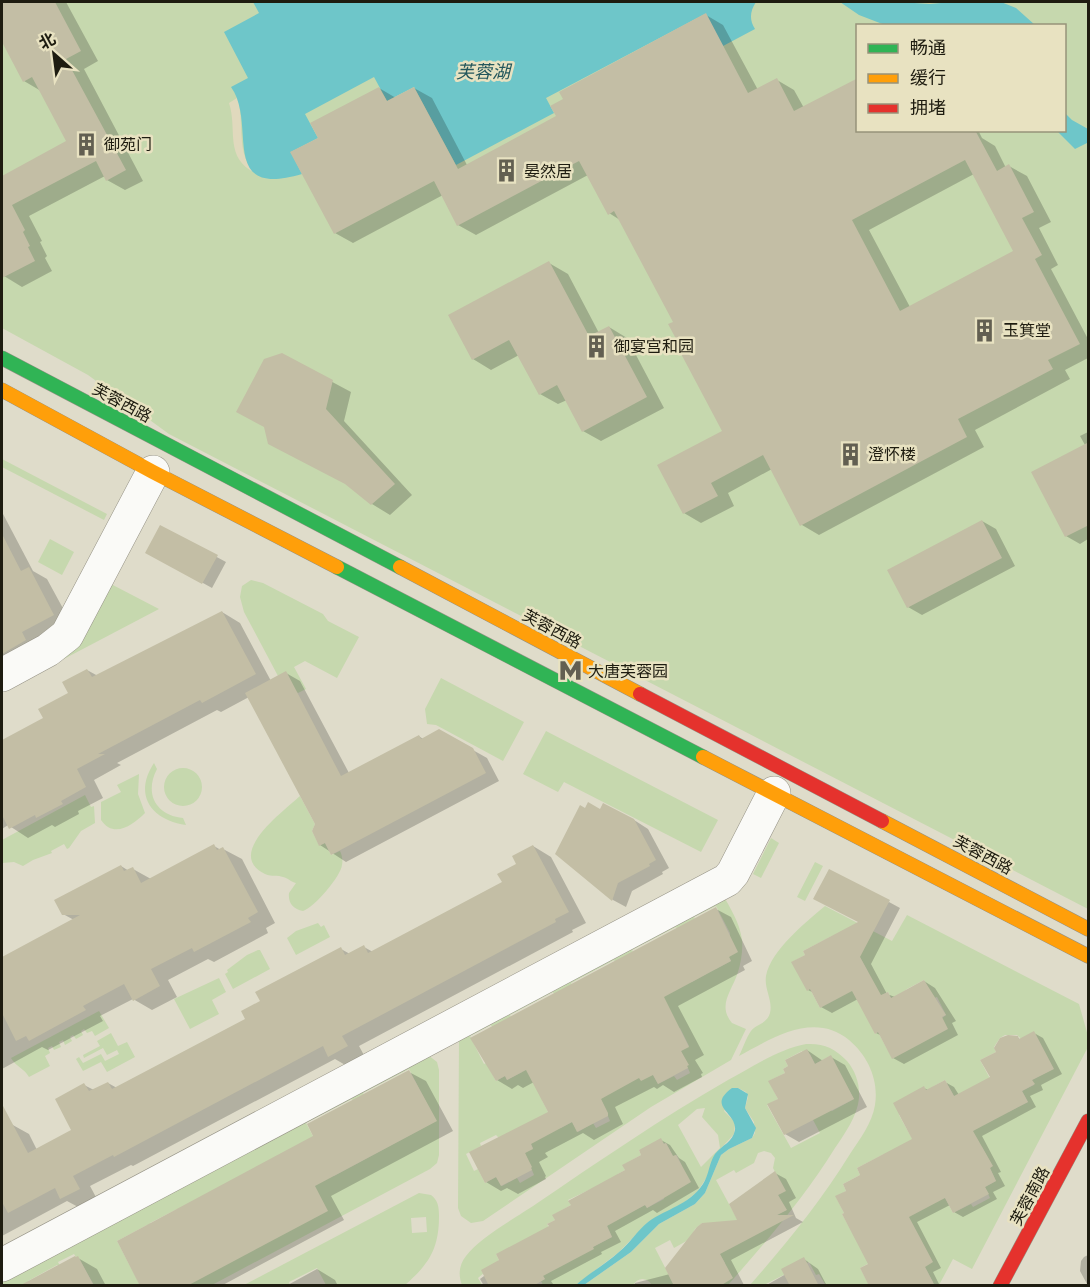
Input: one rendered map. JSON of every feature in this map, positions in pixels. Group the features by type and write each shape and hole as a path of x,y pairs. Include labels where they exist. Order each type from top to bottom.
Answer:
{"main road":[{"name":"芙蓉西路","path":"2,358 1089,929"},
{"path":"2,390 153,472 1089,956"},
{"name":"芙蓉南路","path":"1000,1286 1089,1121"}],"street":[{"path":"2,675 48,650 67,635 153,472"},
{"path":"2,1265 727,880 733,873 774,793"}],"green space":[{"name":"大唐芙蓉园","path":"2,2 1088,2 1088,909 169,434 88,375 2,328"},
{"path":"2,459 107,514 104,520 2,467"},
{"path":"50,539 74,552 62,575 38,562"},
{"path":"251,580 263,583 323,614 328,621 359,637 337,678 305,661 294,667 306,689 298,693 278,676 244,612 240,597 242,586"},
{"path":"109,583 159,609 60,661"},
{"path":"441,678 524,722 503,761 436,725 427,724 425,709"},
{"path":"546,731 718,820 701,852 564,782 558,792 523,774"},
{"path":"154,763 157,769 152,787 155,802 166,813 183,818 186,825 163,818 149,804 145,785"},
{"path":"183,768 190,769 196,774 201,780 201,794 196,800 190,805 183,806 176,805 170,800 165,794 164,787 165,780 170,774 176,769"},
{"path":"139,774 138,794 145,813 135,822 123,828 112,829 106,826 101,820 101,802 121,792 117,785"},
{"path":"85,795 91,807 94,806 95,823 81,831 69,848 67,849 64,844 51,851 52,853 23,866 14,862 2,863 2,840"},
{"path":"300,796 315,824 312,831 319,845 325,843 331,855 340,851 342,856 340,870 332,884 314,904 303,911 296,909 289,900 289,893 296,883 281,876 265,874 254,866 251,855 254,844 261,833"},
{"path":"771,838 779,843 761,878 753,874"},
{"path":"815,862 823,866 805,901 797,897"},
{"path":"722,893 737,922 742,940 742,956 727,998 726,1010 732,1023 746,1029 731,1060 651,1107 483,1221 471,1223 461,1216 458,1208 459,1039","holes":["716,906 730,933 729,957 731,961 716,969 714,965 706,974 692,982 689,978 520,1068 522,1072 507,1080 505,1076 496,1081 486,1063 484,1064 470,1036 491,1025 497,1036 515,1027 510,1015 553,992 559,1003 577,994 571,983 614,960 620,971 638,961 632,950 676,927 682,938 699,929 694,917","680,1028 689,1046 681,1051 690,1073 677,1080 674,1076 658,1084 653,1075 634,1067","601,1099 610,1121 596,1128 593,1123 578,1132 572,1122 561,1128 554,1115 550,1116 542,1100","524,1130 533,1148 525,1153 534,1175 520,1183 517,1178 502,1186 496,1177 485,1183 478,1169 474,1171 466,1154 481,1146 480,1143 496,1135 499,1138"]},
{"path":"825,906 892,941 907,915 1079,1004 1088,1036 1088,1047 972,1269 953,1259 939,1285 926,1285 933,1282 925,1267 882,1256 860,1268 869,1285 823,1285 825,1284 819,1274 816,1275 809,1262 766,1285 750,1285 827,1189 865,1131 875,1105 874,1078 867,1061 856,1046 836,1032 822,1028 793,1030 739,1056 751,1031 769,1017 770,1004 766,976 769,966 790,938","holes":["847,933 868,972 820,1008 792,962 805,955 803,951 832,936","924,980 934,998 937,997 946,1015 892,1058 878,1032 875,1034 864,1004 888,992 892,1000","1005,1035 1017,1035 1053,1069 1032,1080 1034,1085 1022,1091 1028,1102 1008,1112 980,1060 996,1052 994,1047","945,1080 954,1096 914,1142 899,1115 924,1087 928,1093 934,1086","982,1147 992,1166 990,1168 996,1181 985,1187 990,1198 973,1207 971,1204 953,1213 945,1198","884,1154 852,1232 836,1197 846,1191 843,1184 860,1175 857,1168"]},
{"path":"318,923 321,927 324,925 330,937 296,955 287,938 296,931"},
{"path":"258,950 270,969 233,989 225,974 227,970"},
{"path":"219,978 226,992 212,1000 219,1014 190,1029 174,999"},
{"path":"99,1011 109,1028 95,1036 92,1031 87,1033 84,1029 81,1031 83,1035 76,1039 73,1035 70,1037 72,1041 65,1045 63,1040 59,1042 61,1047 54,1050 52,1046 48,1048 50,1053 45,1056 50,1066 29,1077 11,1058"},
{"path":"111,1033 118,1046 127,1042 135,1057 107,1072 101,1062 83,1071 76,1059 79,1057 83,1063 101,1054 105,1061 119,1054 117,1050 107,1055 103,1048 84,1058 83,1055 100,1046 97,1041"},
{"path":"818,1044 833,1050 847,1061 858,1083 857,1108 848,1129 798,1202 728,1285 720,1285 725,1263 702,1223 695,1229 690,1239 674,1248 670,1240 655,1248 674,1285 652,1285 648,1280 642,1279 637,1280 633,1285 584,1285 631,1252 659,1224 695,1204 705,1193 721,1155 752,1138 755,1133 754,1122 745,1108 748,1097 746,1092 738,1088 724,1111 735,1124 734,1134 715,1155 707,1177 697,1192 681,1205 648,1222 619,1252 576,1285 543,1285 541,1281 545,1279 535,1261 496,1254 499,1260 478,1278 482,1285 462,1285 460,1270 464,1259 489,1235 679,1109 756,1064 796,1046","holes":["802,1051 806,1057 810,1054 815,1064 830,1056 854,1099 832,1111 830,1109 812,1118 820,1133 791,1148 767,1105 778,1099 769,1081 785,1073 783,1069 788,1066 785,1060","705,1108 702,1117 718,1135 720,1148 701,1167 678,1125 697,1109","666,1143 673,1156 677,1155 682,1166 664,1199 647,1208 645,1205 635,1210 618,1174 625,1170 623,1165 641,1155 639,1150","764,1151 771,1153 775,1158 773,1168 785,1191 778,1195 786,1210 763,1223 736,1217 716,1180 754,1163 758,1153","591,1189 612,1237 593,1247 556,1241 547,1224 555,1220 553,1215 571,1205 568,1200"]},
{"path":"428,1055 437,1062 439,1070 439,1155 437,1163 430,1169 212,1285 187,1285 177,1209 150,1223 157,1245 147,1225 117,1241 140,1285 94,1285 74,1254 58,1262 60,1266 57,1265 28,1281 30,1285 2,1286 2,1276","holes":["409,1069 436,1121 334,1176 306,1123 352,1099 361,1116 372,1110 363,1093"]},
{"path":"419,1193 431,1195 437,1201 439,1228 435,1247 426,1263 405,1285 326,1285 317,1268 289,1282 290,1285 244,1285","holes":["426,1217 427,1232 412,1233 411,1218"]}],"sand":[{"path":"237,98 245,158 257,174 246,167 236,152 229,103"}],"water":[{"name":"芙蓉湖","path":"253,2 756,2 751,15 755,29 723,46 705,14 546,98 554,113 456,165 414,87 387,101 374,77 305,114 318,138 291,152 302,174 276,179 259,176 249,167 238,102 231,87 248,78 224,32 259,13"},
{"path":"840,2 930,4 1001,2 1016,8 1034,24 882,24 859,15"},
{"path":"1066,114 1088,129 1088,145 1087,143 1075,149 1058,132 1066,132"},
{"path":"732,1088 738,1088 748,1094 745,1108 756,1128 752,1138 721,1155 705,1193 695,1204 659,1224 631,1252 584,1285 576,1285 609,1261 648,1222 684,1202 703,1184 715,1154 734,1134 732,1119 722,1105 722,1100"}],"building":[{"name":"御苑门","path":"2,2 55,2 81,51 66,59 126,170 106,181 96,161 12,205 25,230 23,232 35,261 2,278 2,176 66,141 32,77 23,82 2,42"},
{"path":"706,13 748,93 777,78 794,111 856,79 856,132 976,132 997,171 1009,164 1034,212 1022,218 1042,255 1035,259 1080,344 1048,360 1053,369 958,419 967,437 800,526 763,455 711,483 718,496 683,514 657,465 722,431 679,350 681,348 668,324 673,322 614,211 608,215 579,161 457,226 434,181 334,234 290,152 318,138 310,123 379,87 387,101 414,87 458,169 556,116 550,106 563,99 559,92","holes":["965,160 1013,251 900,311 852,220"]},
{"name":"御宴宫和园","path":"549,261 589,336 609,326 647,397 582,432 557,385 539,395 509,340 472,360 448,315"},
{"path":"282,353 333,380 326,409 395,484 371,505 345,484 268,444 264,427 236,412 264,359"},
{"path":"1089,442 1089,525 1065,537 1031,472"},
{"path":"982,520 1002,558 907,608 887,570"},
{"path":"160,525 218,555 202,584 145,553"},
{"path":"2,534 21,571 29,567 54,615 22,632 26,640 2,654"},
{"path":"222,611 256,674 202,703 200,700 98,754 105,754 77,769 86,787 61,801 63,804 9,829 2,815 2,740 43,718 38,709 68,693 62,682 87,669 92,677"},
{"path":"286,671 341,776 419,735 421,739 439,729 473,748 486,773 331,855 325,843 319,846 312,831 315,824 245,693"},
{"path":"588,802 600,809 603,803 634,819 656,860 649,864 650,866 618,883 612,901 555,854 580,805 585,808"},
{"path":"214,844 217,850 223,847 258,912 248,918 251,922 194,952 192,948 151,969 160,986 133,1001 124,984 83,1006 86,1010 29,1041 26,1036 16,1041 2,1013 2,957 80,915 62,915 54,900 121,865 124,871 133,867 141,883"},
{"path":"533,845 569,912 555,919 556,922 342,1036 348,1046 328,1057 323,1046 114,1157 113,1155 73,1176 80,1189 60,1199 55,1188 8,1213 2,1202 2,1104 28,1153 71,1130 55,1099 84,1083 89,1091 108,1082 112,1089 245,1019 241,1011 260,1001 255,992 341,947 345,955 364,945 368,953 502,882 497,874 516,864 512,856"},
{"path":"829,869 890,900 860,957 881,995 888,992 891,998 924,980 946,1015 942,1017 948,1029 892,1059 878,1032 875,1034 852,991 820,1008 810,989 807,991 791,962 805,955 803,951 858,922 813,899"},
{"path":"716,907 738,952 729,957 731,961 664,997 689,1047 681,1051 689,1065 688,1068 658,1084 653,1075 641,1081 639,1078 601,1099 608,1116 577,1132 572,1122 531,1144 533,1149 525,1153 532,1170 501,1186 496,1177 485,1183 469,1152 548,1112 526,1070 507,1080 505,1076 496,1081 470,1038"},
{"path":"1034,1031 1054,1069 1032,1080 1035,1084 1022,1091 1028,1102 973,1131 993,1166 990,1168 996,1181 985,1187 989,1194 953,1213 945,1198 909,1217 933,1262 925,1267 935,1286 869,1286 860,1268 868,1264 835,1196 846,1191 843,1184 860,1175 857,1168 912,1139 893,1103 924,1086 926,1090 945,1080 954,1096 990,1077 980,1060 996,1052 994,1048 1000,1038 1008,1035 1018,1036 1019,1039"},
{"path":"807,1049 815,1064 831,1055 854,1099 784,1135 767,1104 778,1099 768,1081 785,1073 783,1069 788,1066 785,1060"},
{"path":"409,1070 437,1121 315,1186 328,1211 187,1286 140,1286 117,1241 313,1136 307,1124"},
{"path":"661,1138 673,1156 676,1155 691,1182 647,1208 645,1205 607,1226 612,1237 543,1276 545,1279 533,1286 489,1286 481,1270 499,1260 496,1254 549,1226 547,1224 555,1220 552,1215 571,1205 568,1201 625,1170 622,1165 641,1155 639,1150"},
{"path":"775,1171 786,1191 778,1195 787,1210 777,1215 794,1215 720,1254 733,1278 720,1286 674,1286 665,1268 697,1227 702,1223 737,1220 729,1204"},
{"path":"78,1256 94,1286 19,1286"},
{"path":"804,1257 819,1286 790,1286 781,1269"}],"traffic: fast":[{"path":"2,358 400,567"},
{"path":"337,567 703,757"}],"traffic: slow":[{"path":"2,390 153,472 337,567"},
{"path":"400,567 640,694"},
{"path":"703,757 1088,956"},
{"path":"882,821 1088,929"}],"traffic: jam":[{"path":"640,694 882,821"},
{"path":"1000,1286 1088,1121"}],"place":[{"name":"御苑门","path":"86,144"},
{"name":"晏然居","path":"506,171"},
{"name":"玉箕堂","path":"985,330"},
{"name":"御宴宫和园","path":"596,346"},
{"name":"澄怀楼","path":"850,454"},
{"name":"大唐芙蓉园","path":"570,671"}]}
